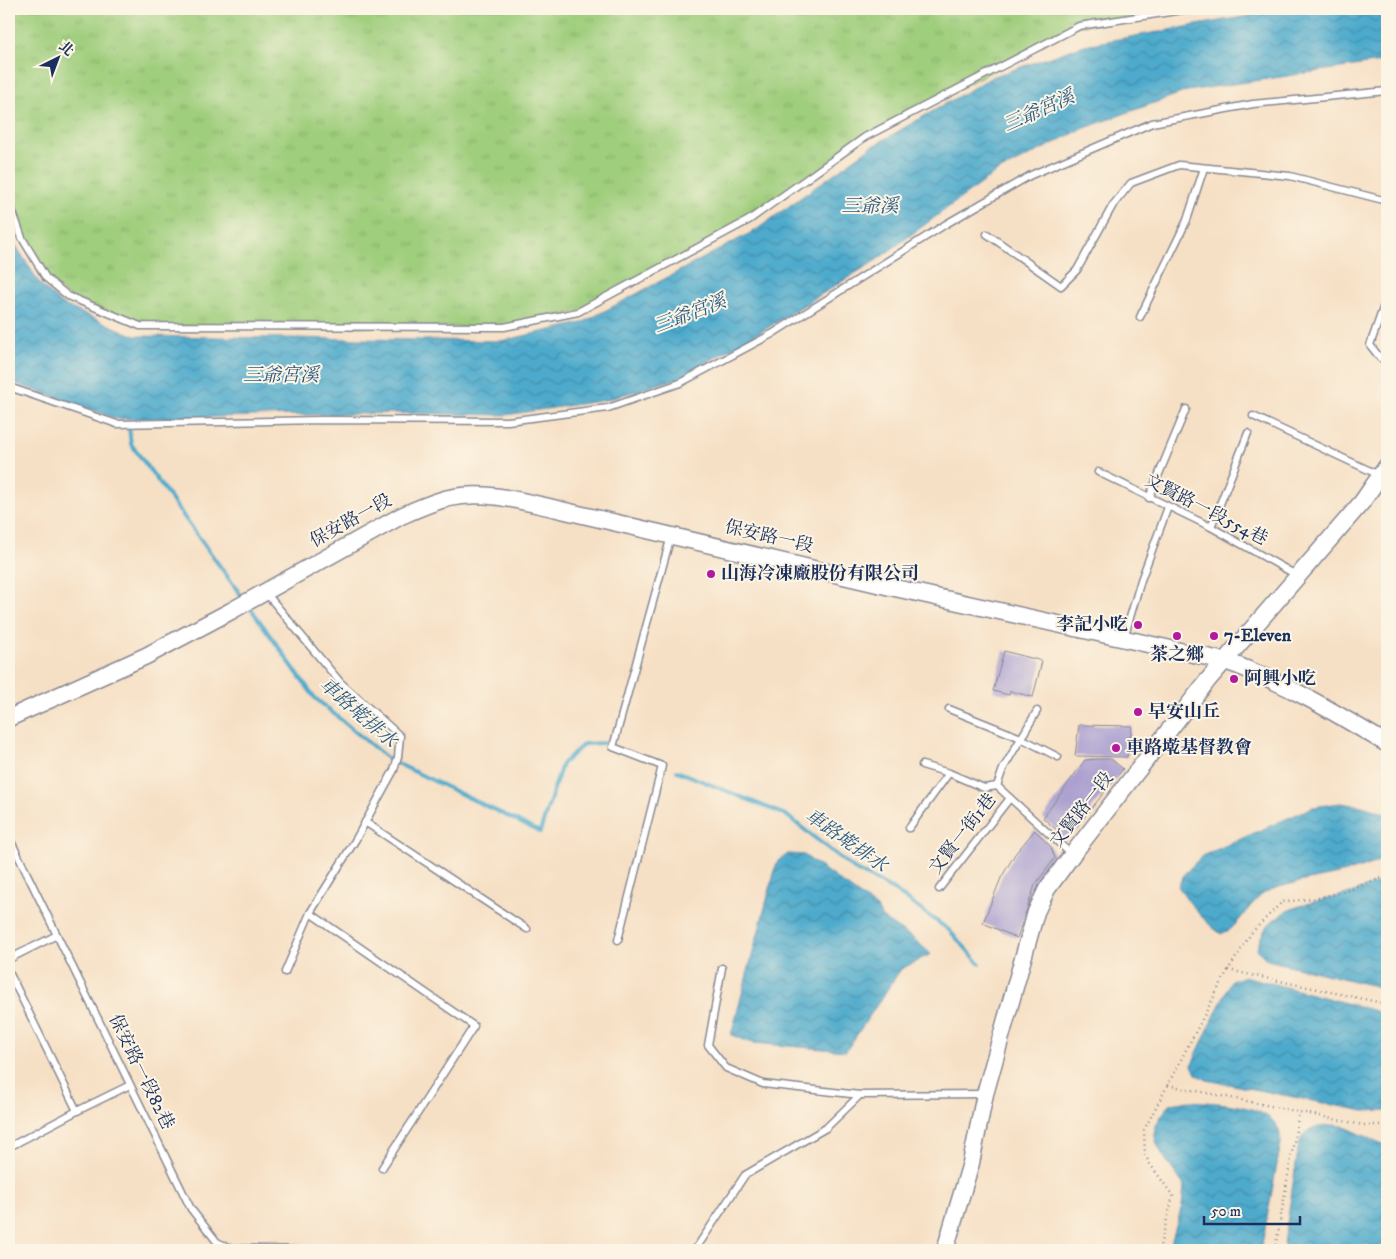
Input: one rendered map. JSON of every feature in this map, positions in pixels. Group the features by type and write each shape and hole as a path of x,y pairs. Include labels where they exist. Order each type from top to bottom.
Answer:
{"street":[{"name":"文賢路一段","path":"945,1250 971,1162 986,1094 1036,912 1047,889 1224,661 1362,502 1384,471"},
{"name":"保安路一段","path":"9,718 146,656 232,611 401,516 428,504 459,496 503,497 671,534 886,586 1224,661 1249,669 1343,717 1387,744"}],"lane":[{"path":"9,200 22,238 46,278 68,296 140,326 504,327 578,312 749,220 866,137 1079,26 1189,9"},
{"path":"9,387 118,424 320,420 508,421 608,408 680,383 772,334 946,224 1031,175 1152,124 1253,104 1387,91"},
{"path":"986,234 1061,286 1077,270 1113,205 1131,183 1179,164 1290,176 1387,201"},
{"path":"1140,317 1187,220 1204,168"},
{"path":"1387,297 1370,345 1380,358 1387,360"},
{"path":"1149,498 1186,408"},
{"path":"1253,416 1384,471"},
{"path":"1210,527 1248,433"},
{"name":"文賢路一段554巷","path":"1098,472 1210,527 1299,576"},
{"path":"1124,638 1141,580 1168,507"},
{"path":"618,940 662,766 613,747 671,534"},
{"path":"263,593 340,682 400,736 398,757 394,770 310,913 285,972"},
{"path":"949,709 1021,738 1058,757"},
{"path":"997,786 1003,769 1037,711"},
{"path":"922,765 949,773 984,788 997,786"},
{"path":"909,828 949,773"},
{"path":"997,786 1072,855"},
{"name":"文賢一街1巷","path":"939,889 1010,798"},
{"path":"365,822 527,929"},
{"name":"保安路一段82巷","path":"9,838 191,1209 216,1242 230,1248 297,1250"},
{"path":"310,913 474,1026 382,1168"},
{"path":"9,959 56,935"},
{"path":"722,968 708,1045 726,1068 763,1084 860,1095 986,1094"},
{"path":"9,972 77,1111"},
{"path":"9,1147 130,1085"},
{"path":"695,1250 745,1175 826,1128 860,1095"}],"path":[{"path":"1159,1250 1173,1196 1150,1164 1146,1155 1144,1130 1228,970 1252,932 1282,902 1328,896 1387,876"},
{"path":"1228,970 1387,1004"},
{"path":"1168,1085 1363,1125 1387,1125"},
{"path":"1275,1250 1299,1112"}],"green space":[{"path":"9,9 1189,9 1079,26 865,137 749,220 578,312 504,327 140,326 68,296 46,278 22,238 9,201"}],"water":[{"name":"三爺溪","path":"1287,9 1387,9 1387,61 1187,91 1082,129 995,173 878,259 769,327 679,378 606,400 506,415 397,413 117,419 9,381 9,229 13,241 40,284 61,304 135,336 501,341 582,323 756,230 871,147 992,77 1085,45"},
{"path":"1340,803 1362,806 1387,814 1387,857 1360,868 1273,889 1256,900 1233,927 1221,934 1197,912 1178,886 1185,873 1202,856 1313,807"},
{"path":"788,854 804,855 877,908 883,919 914,939 931,954 901,969 846,1051 753,1043 731,1035 777,862"},
{"path":"1387,879 1387,989 1267,960 1257,950 1262,935 1269,924 1279,916 1302,905 1354,892"},
{"path":"1244,976 1387,1014 1387,1110 1364,1111 1207,1080 1196,1074 1192,1065 1195,1057 1231,981"},
{"path":"1189,1101 1225,1104 1251,1109 1272,1120 1278,1128 1281,1143 1261,1250 1169,1250 1182,1206 1184,1186 1161,1152 1155,1138 1155,1128 1170,1104"},
{"path":"1334,1125 1343,1126 1387,1146 1387,1227 1382,1250 1283,1250 1299,1144 1308,1130"}],"building":[{"path":"1004,651 1042,661 1033,697 1010,691 1009,695 993,691"},
{"path":"1079,725 1132,726 1127,757 1075,756"},
{"path":"1111,759 1123,769 1067,839 1043,818 1085,760"},
{"path":"1035,830 1051,847 1055,858 1035,885 1017,938 983,923 1001,878 1015,854"}],"waterway":[{"name":"車路墘排水","path":"129,428 131,444 243,598"},
{"name":"車路墘排水","path":"249,606 315,698 388,759 540,832 562,764 584,744 604,743"},
{"name":"車路墘排水","path":"677,771 786,815 854,869 895,891 949,930 980,964"}],"place":[{"name":"山海冷凍廠股份有限公司","path":"711,574"},
{"name":"李記小吃","path":"1138,625"},
{"name":"茶之鄉","path":"1177,636"},
{"name":"7-Eleven","path":"1214,636"},
{"name":"阿興小吃","path":"1234,679"},
{"name":"早安山丘","path":"1138,712"},
{"name":"車路墘基督教會","path":"1116,748"}],"water label":[{"name":"三爺宮溪","path":"1039,111"},
{"name":"三爺宮溪","path":"690,314"},
{"name":"三爺宮溪","path":"281,375"}]}
